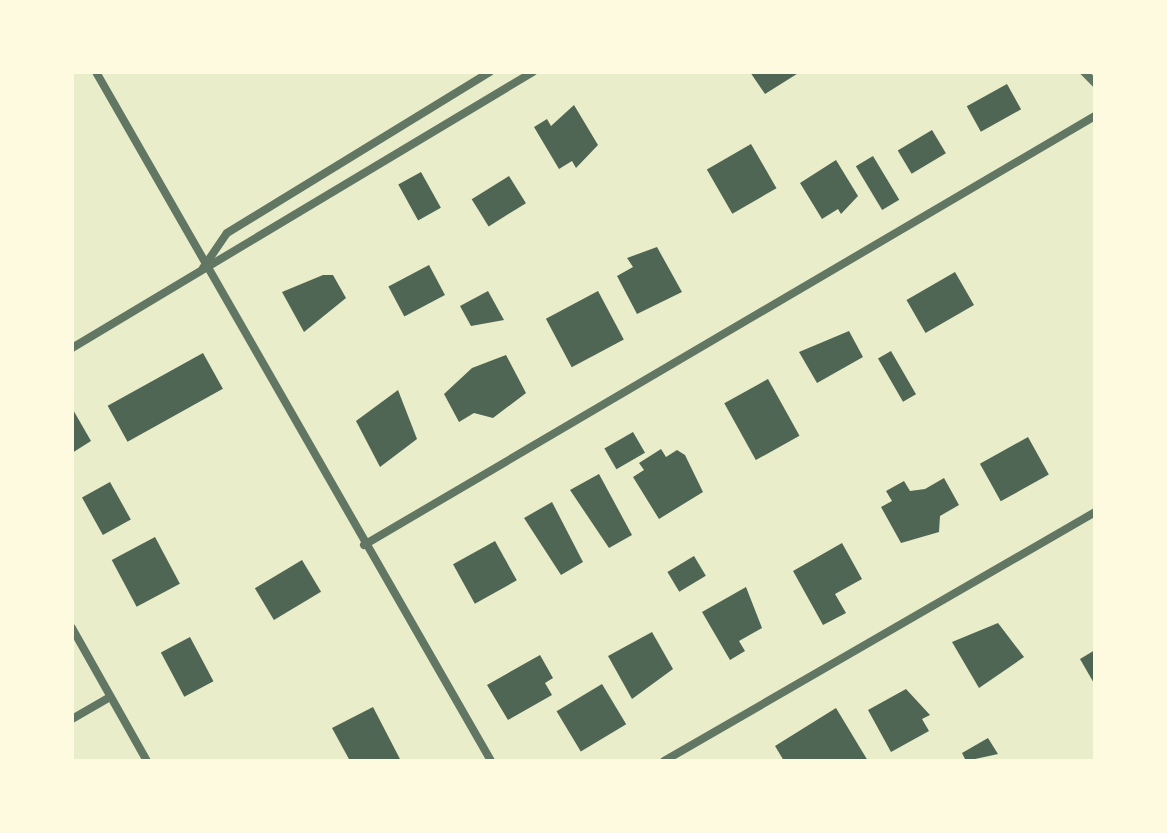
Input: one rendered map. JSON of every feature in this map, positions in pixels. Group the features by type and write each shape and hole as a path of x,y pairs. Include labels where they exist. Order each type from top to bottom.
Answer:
{"street":[{"path":"96,72 203,269 491,761"},
{"path":"203,269 227,233 490,72"},
{"path":"72,348 533,72"},
{"path":"1084,72 1095,83"},
{"path":"364,545 1095,116"},
{"path":"664,761 1095,512"},
{"path":"72,628 147,761"},
{"path":"72,719 110,697"}],"building":[{"path":"750,72 800,72 765,94"},
{"path":"1007,84 1021,109 981,132 967,106"},
{"path":"574,105 598,145 576,168 572,161 559,169 534,127 547,119 551,126"},
{"path":"932,130 946,153 912,174 898,151"},
{"path":"751,144 776,188 732,214 707,170"},
{"path":"873,156 899,200 882,210 856,166"},
{"path":"836,160 858,196 841,214 838,209 822,219 800,183"},
{"path":"421,172 441,208 418,220 398,185"},
{"path":"509,176 526,203 489,226 472,199"},
{"path":"657,247 682,292 637,314 617,276 633,267 627,258"},
{"path":"429,265 445,295 404,317 388,287"},
{"path":"955,272 974,305 926,333 907,300"},
{"path":"323,275 333,275 346,298 304,332 282,292"},
{"path":"488,291 504,320 471,326 460,306"},
{"path":"598,291 624,340 572,367 546,319"},
{"path":"849,331 863,357 817,383 799,352"},
{"path":"891,351 916,394 903,402 878,358"},
{"path":"203,353 223,389 128,442 108,406"},
{"path":"506,355 526,393 493,418 474,413 459,422 444,394 472,368"},
{"path":"768,379 800,436 756,460 724,403"},
{"path":"398,390 417,439 380,467 356,421"},
{"path":"72,408 91,441 72,453"},
{"path":"633,432 645,453 616,469 604,448"},
{"path":"1028,437 1049,475 1001,501 980,464"},
{"path":"661,449 666,457 677,450 685,455 703,492 659,519 633,477 644,470 639,463"},
{"path":"599,474 632,535 609,548 570,490"},
{"path":"944,478 959,505 940,516 939,532 901,543 881,507 892,501 886,491 904,481 910,491 925,489"},
{"path":"110,482 131,520 103,535 82,498"},
{"path":"552,502 583,562 561,575 524,518"},
{"path":"155,537 180,584 137,607 112,560"},
{"path":"495,541 517,580 475,604 453,564"},
{"path":"842,543 862,579 835,594 846,613 823,625 793,571"},
{"path":"694,556 706,576 679,592 667,572"},
{"path":"302,560 321,592 274,620 255,588"},
{"path":"746,587 762,628 739,641 745,651 730,660 702,612"},
{"path":"998,623 1024,657 979,688 952,642"},
{"path":"652,632 673,669 632,699 608,656"},
{"path":"190,637 213,681 184,697 161,652"},
{"path":"1095,650 1095,685 1080,659"},
{"path":"540,655 553,678 545,683 552,695 508,720 487,685"},
{"path":"602,684 626,724 581,752 557,711"},
{"path":"906,689 930,715 922,719 929,731 891,752 868,710"},
{"path":"373,707 401,761 350,761 332,728"},
{"path":"836,708 868,761 784,761 775,746"},
{"path":"988,738 998,754 966,761 962,753"}]}
